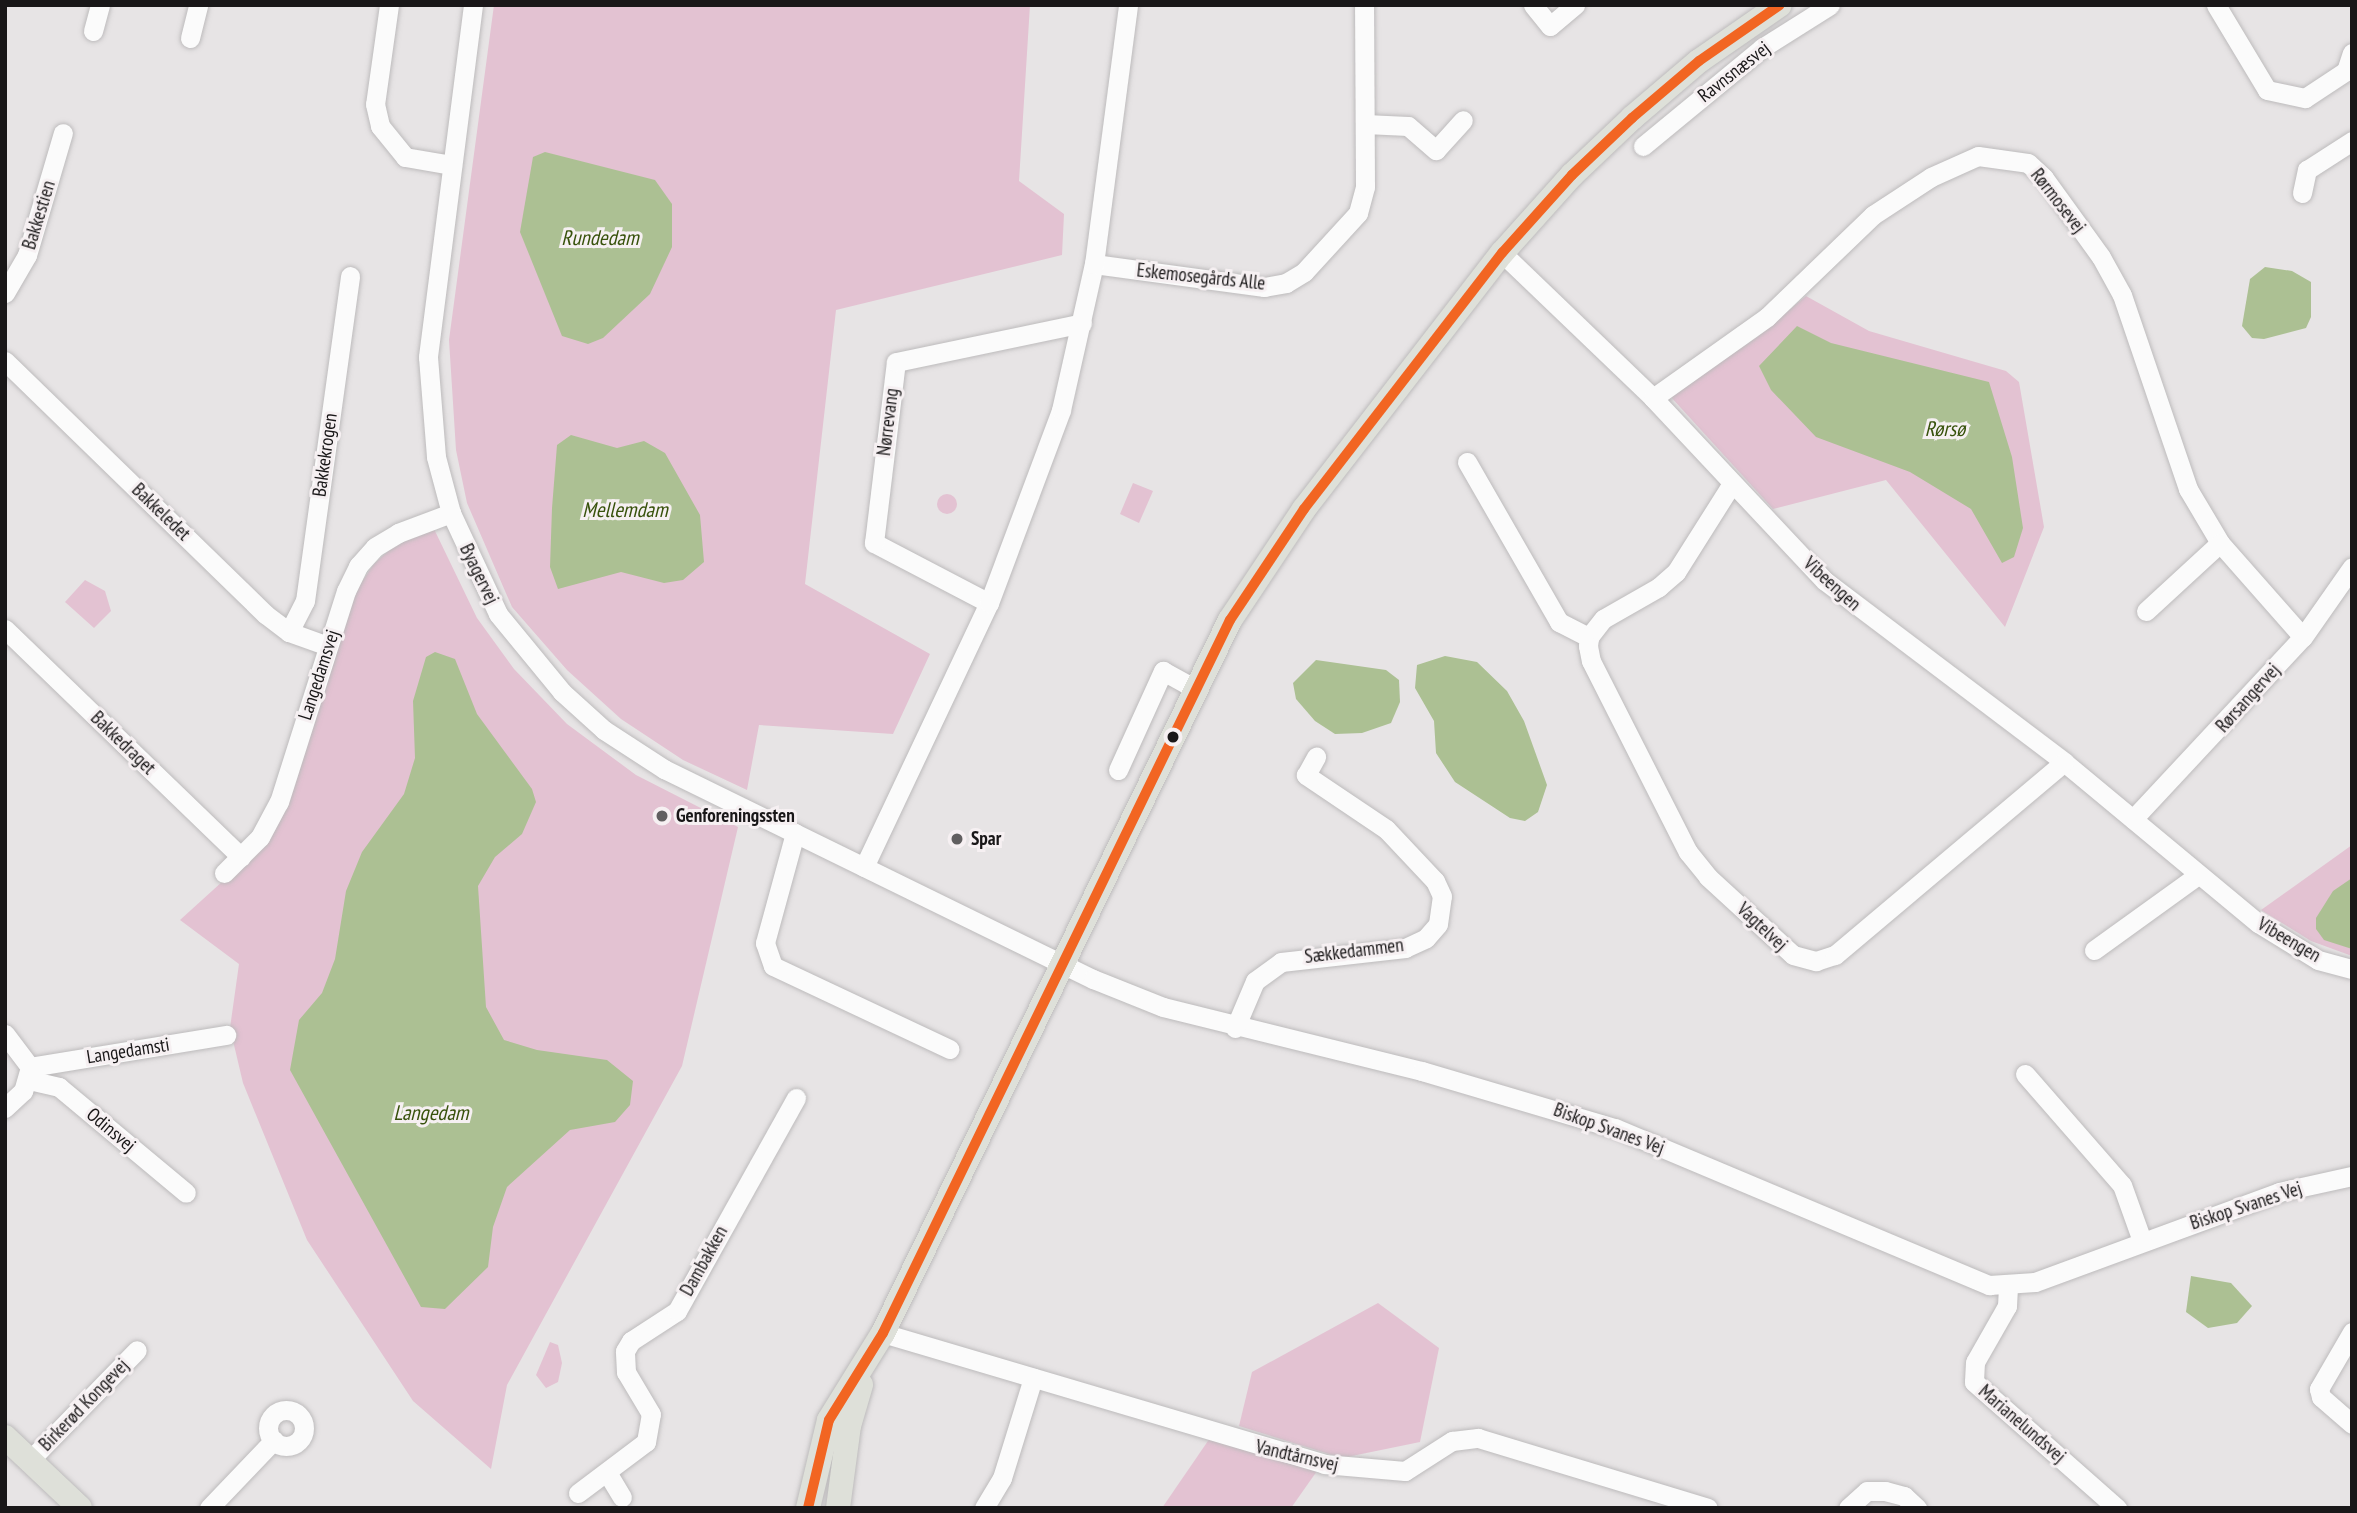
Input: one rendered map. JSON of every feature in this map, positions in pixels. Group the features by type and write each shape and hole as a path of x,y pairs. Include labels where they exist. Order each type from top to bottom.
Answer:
{"main road":[{"name":"Ravnsnæsvej","path":"808,1508 830,1420 883,1333 1230,620 1304,509 1502,253 1572,175 1632,118 1699,61 1780,5"},
{"name":"Ravnsnæsvej","path":"838,1508 849,1426 869,1357"},
{"name":"Birkerød Kongevej","path":"5,1437 80,1508"}],"street":[{"path":"93,31 100,5"},
{"path":"190,38 198,5"},
{"path":"389,5 376,104 380,126 405,156 452,165"},
{"name":"Byagervej","path":"473,5 428,357 436,457 451,513 498,614 562,692 604,730 664,769 1064,964"},
{"path":"864,867 989,603 1034,490 1061,410 1094,264 1128,5"},
{"name":"Eskemosegårds Alle","path":"1094,264 1264,287 1286,283 1304,272 1358,213 1365,187 1364,5"},
{"path":"1533,5 1550,26 1575,5"},
{"name":"Ravnsnæsvej","path":"1643,146 1762,48 1830,5"},
{"path":"2216,5 2267,90 2305,98 2346,71 2352,52"},
{"path":"1365,124 1408,126 1436,150 1462,120"},
{"name":"Bakkestien","path":"5,293 27,256 63,133"},
{"path":"2302,193 2307,170 2352,141"},
{"name":"Rørmosevej","path":"1653,398 1767,317 1873,215 1931,177 1978,156 2012,157 2028,163 2044,178 2122,295 2188,489 2220,543 2303,637"},
{"name":"Vibeengen","path":"1502,253 1653,398 1731,485 1825,581 2064,762 2198,874 2289,945 2318,960 2352,969"},
{"name":"Bakkekrogen","path":"289,632 305,601 349,275"},
{"name":"Nørrevang","path":"989,603 874,543 896,362 1082,323"},
{"name":"Bakkeledet","path":"5,361 265,614 289,632 328,646"},
{"path":"1467,463 1559,622 1588,637 1602,619 1659,587 1676,572 1731,485"},
{"name":"Langedamsvej","path":"224,873 260,837 279,802 346,591 375,547 398,533 451,513"},
{"path":"2146,611 2220,543"},
{"name":"Rørsangervej","path":"2133,819 2303,637 2352,567"},
{"name":"Bakkedraget","path":"5,629 241,857"},
{"name":"Vagtelvej","path":"1588,637 1591,661 1688,852 1709,877 1793,955 1807,960 1835,956 2064,762"},
{"path":"1118,770 1163,671 1196,689"},
{"name":"Sækkedammen","path":"1235,1028 1255,981 1281,962 1405,948 1426,938 1438,924 1442,896 1429,872 1386,829 1306,775 1316,757"},
{"path":"795,832 765,943 773,966 949,1049"},
{"path":"2094,950 2198,874"},
{"name":"Biskop Svanes Vej","path":"1064,964 1163,1007 1235,1028 1422,1071 1615,1128 1989,1284 2008,1287 2035,1282 2279,1192 2352,1176"},
{"path":"5,1034 29,1073 5,1108"},
{"name":"Langedamsti","path":"29,1073 226,1035"},
{"name":"Odinsvej","path":"29,1073 59,1087 186,1192"},
{"path":"2025,1074 2122,1185 2142,1241"},
{"name":"Dambakken","path":"578,1493 636,1453 651,1429 646,1401 626,1372 625,1351 631,1341 677,1311 796,1098"},
{"name":"Marianelundsvej","path":"2008,1287 2007,1307 1975,1362 1974,1382 2117,1508"},
{"path":"2352,1332 2319,1388 2321,1397 2352,1424"},
{"name":"Vandtårnsvej","path":"883,1333 1324,1464 1405,1471 1452,1441 1478,1438 1707,1508"},
{"name":"Birkerød Kongevej","path":"30,1460 137,1350"},
{"path":"984,1508 1002,1478 1033,1378"},
{"path":"209,1508 274,1440"},
{"path":"608,1474 622,1497"},
{"path":"1848,1508 1867,1491 1885,1491 1904,1496 1917,1508"}],"shaded area":[{"path":"494,5 1030,5 1019,181 1064,214 1062,255 836,310 805,584 930,654 893,734 759,725 747,790 683,760 621,719 567,670 512,607 467,503 456,450 449,340"},
{"path":"1806,296 1869,331 2006,371 2019,382 2044,527 2005,627 1886,480 1773,509 1670,396 1756,338"},
{"path":"1133,483 1153,491 1139,523 1120,514"},
{"path":"947,494 954,497 957,504 954,511 947,514 940,511 937,504 940,497"},
{"path":"434,529 477,618 514,669 567,724 636,775 738,827 682,1066 507,1385 491,1469 413,1401 307,1240 243,1083 230,1028 239,964 180,920 256,851 354,594 373,565 398,542"},
{"path":"85,580 105,591 111,611 94,628 65,602"},
{"path":"2352,845 2352,956 2311,941 2261,910"},
{"path":"1378,1303 1439,1348 1420,1442 1342,1458 1239,1426 1252,1372"},
{"path":"550,1342 558,1345 562,1363 558,1382 546,1388 536,1375"},
{"path":"1210,1438 1317,1471 1291,1508 1162,1508"}],"water":[{"name":"Rundedam","path":"545,152 655,180 672,204 672,247 650,294 603,338 588,344 562,336 520,232 533,157"},
{"path":"2265,267 2292,271 2311,282 2311,317 2306,328 2264,339 2252,338 2242,326 2250,279"},
{"name":"Rørsø","path":"1797,326 1831,343 1989,382 2012,457 2023,528 2014,557 2002,563 1971,509 1910,472 1816,437 1771,390 1759,366"},
{"name":"Mellemdam","path":"571,435 617,448 644,441 665,453 700,515 704,562 683,580 664,583 621,572 558,589 550,567 557,445"},
{"name":"Langedam","path":"435,652 455,659 477,714 532,789 536,802 522,834 495,857 478,886 486,1007 504,1040 537,1050 607,1060 633,1081 630,1105 615,1122 570,1130 507,1187 493,1227 488,1267 445,1309 421,1307 290,1070 299,1020 322,993 335,959 346,891 362,852 404,794 415,758 413,701 426,657"},
{"path":"1445,656 1477,662 1507,691 1524,721 1547,785 1538,812 1525,821 1510,818 1455,782 1436,753 1434,721 1415,688 1417,665"},
{"path":"1316,660 1386,670 1399,680 1400,702 1391,723 1362,733 1335,734 1315,721 1296,699 1293,683"},
{"path":"2352,878 2352,949 2324,940 2316,929 2316,918 2333,891"},
{"path":"2191,1276 2231,1283 2252,1306 2237,1323 2208,1328 2186,1312"}],"transit line":[{"path":"808,1508 829,1420 883,1333 1230,620 1304,509 1502,253 1572,175 1632,118 1699,61 1780,5"}],"place":[{"name":"Genforeningssten","path":"662,816"},
{"name":"Spar","path":"957,839"}]}
